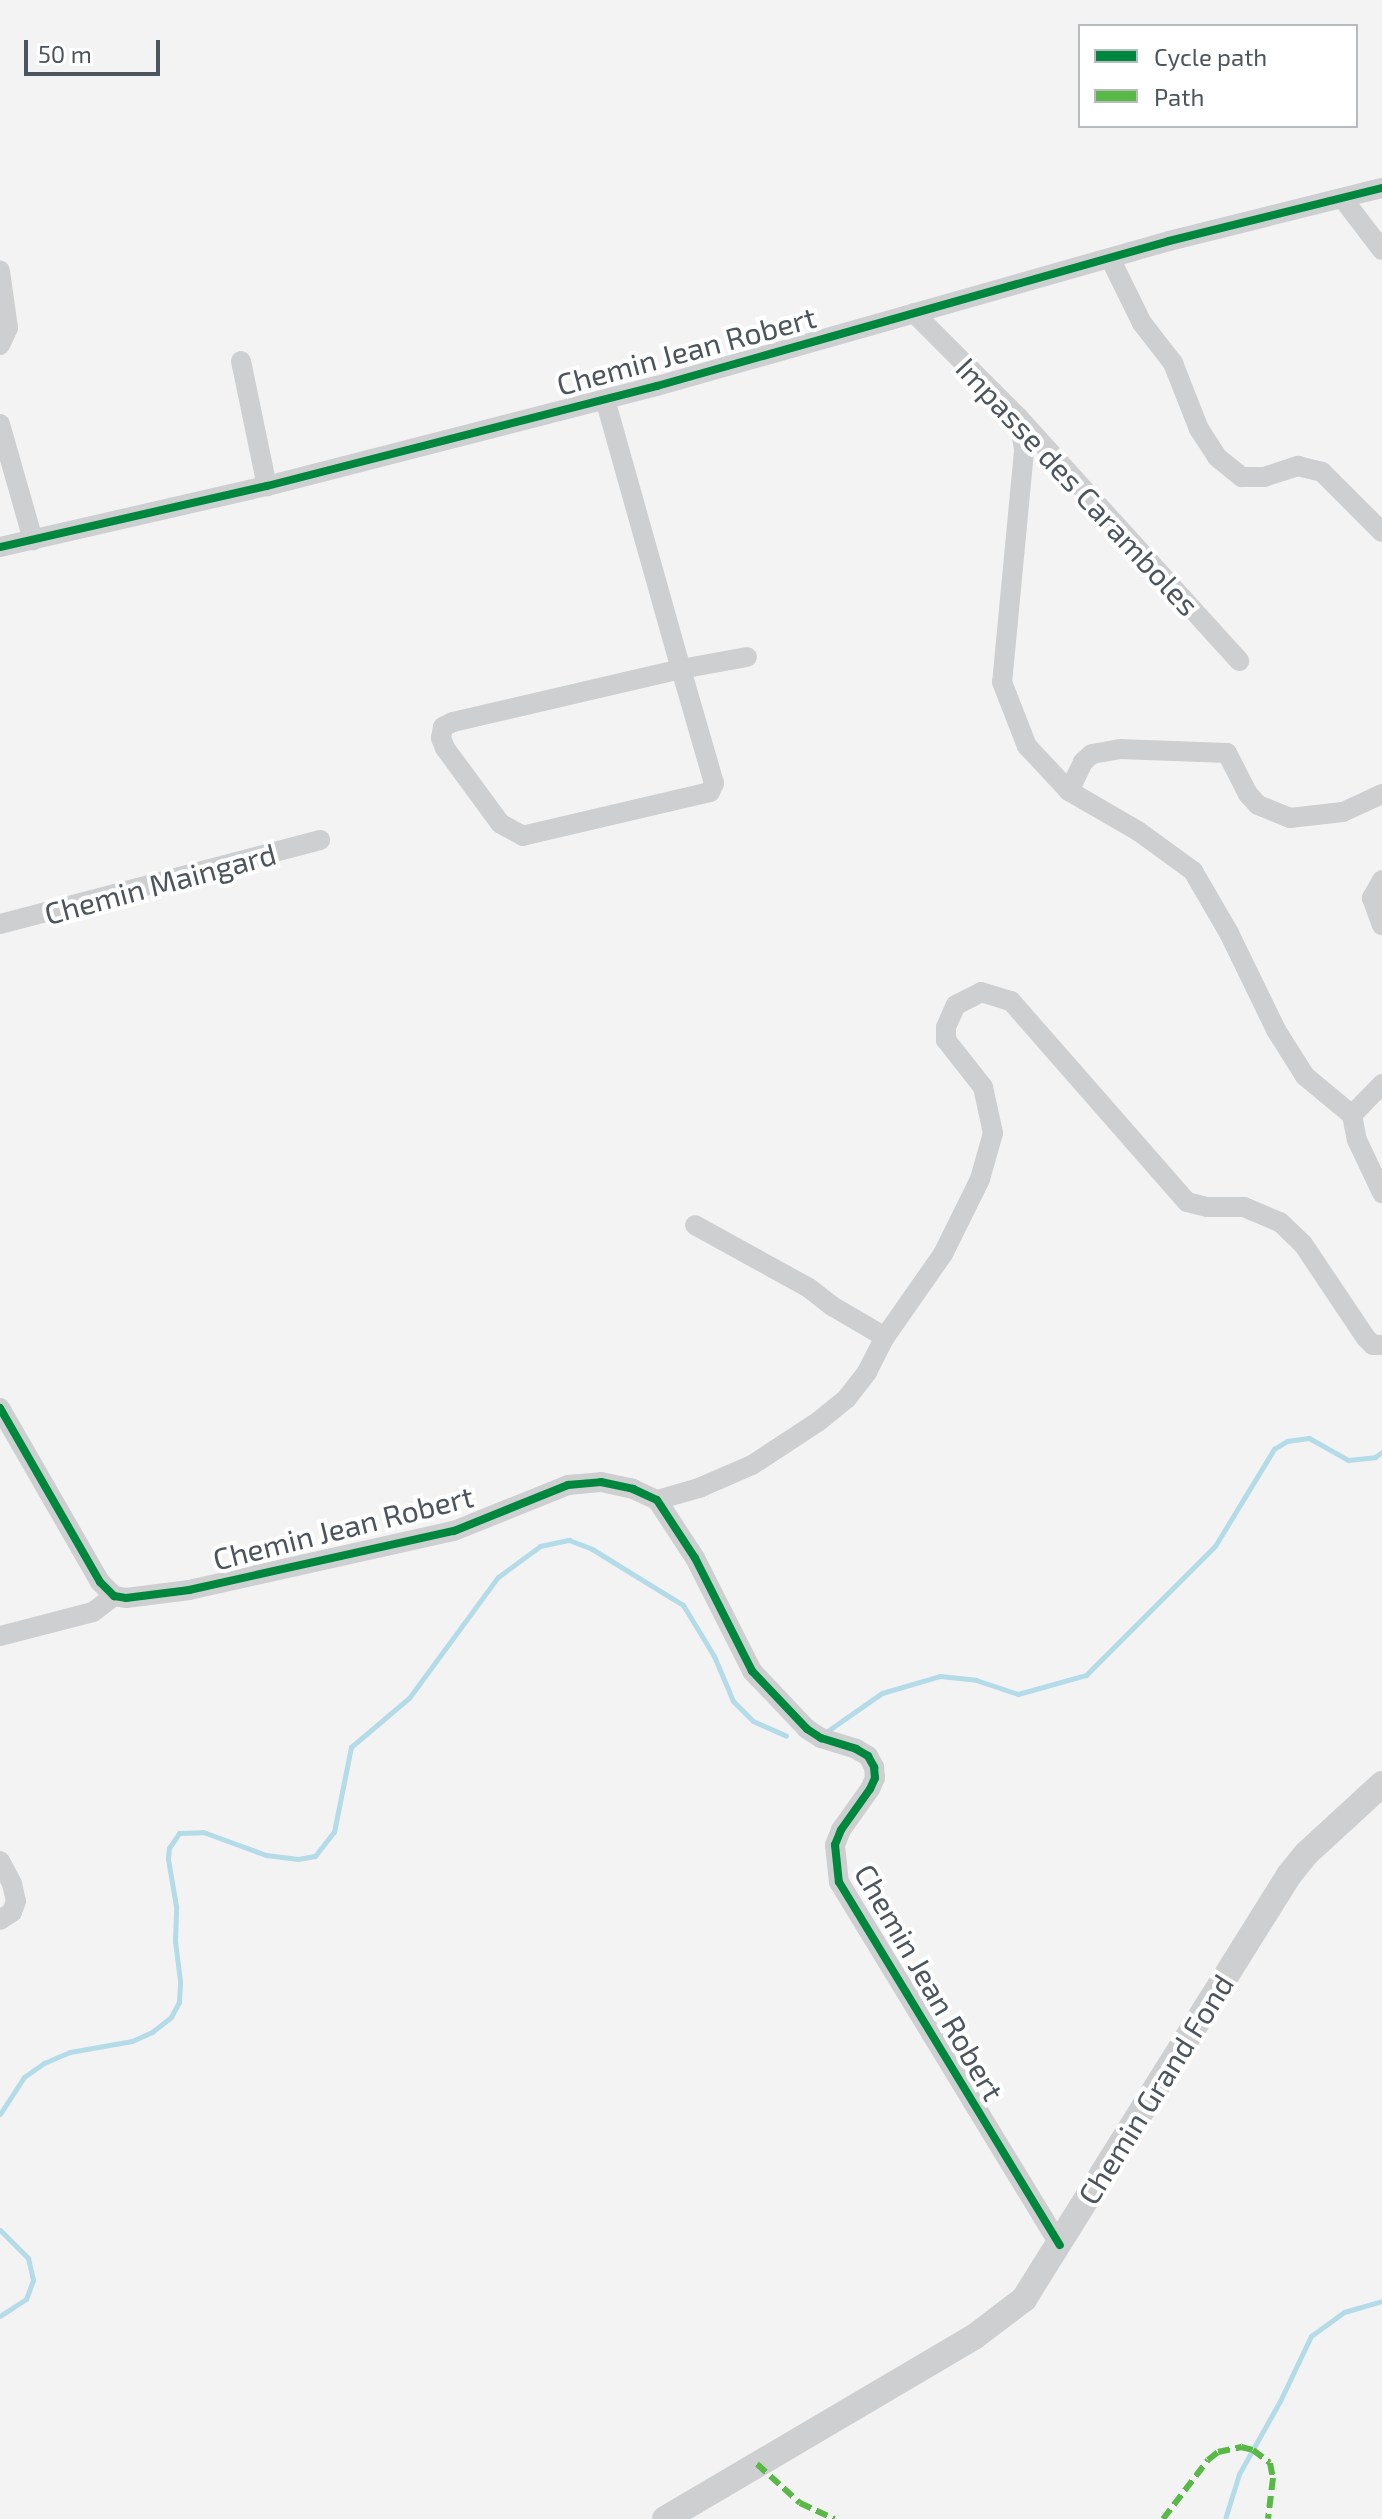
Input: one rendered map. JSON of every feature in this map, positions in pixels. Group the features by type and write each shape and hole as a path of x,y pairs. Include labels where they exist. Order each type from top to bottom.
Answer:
{"street":[{"name":"Chemin Jean Robert","path":"0,547 267,486 605,399 1110,258 1382,188"},
{"path":"1343,199 1382,250"},
{"path":"1110,258 1142,323 1173,363 1199,429 1217,457 1242,477 1264,477 1298,466 1322,472 1382,532"},
{"path":"0,271 8,328 0,345"},
{"name":"Impasse des Caramboles","path":"914,313 1019,418 1239,661"},
{"path":"241,361 267,486"},
{"path":"605,399 681,669 714,783 710,792 523,836 500,823 441,738 443,727 453,722 681,669 747,657"},
{"path":"1019,418 1024,451 1002,682 1027,746 1069,791 1138,831 1193,871 1222,919 1276,1030 1305,1076 1352,1115 1357,1140 1382,1193"},
{"path":"0,424 33,540"},
{"path":"1069,791 1083,762 1092,754 1120,749 1227,753 1248,794 1258,805 1290,818 1343,812 1382,794"},
{"name":"Chemin Maingard","path":"0,924 320,840"},
{"path":"1382,880 1372,898 1382,925"},
{"path":"657,1500 699,1488 752,1465 819,1421 847,1398 943,1254 980,1179 993,1133 983,1087 946,1040 946,1027 956,1005 981,992 1011,1001 1187,1202 1207,1207 1244,1207 1280,1222 1303,1244 1366,1338 1373,1345 1382,1345"},
{"path":"1352,1115 1382,1084"},
{"path":"695,1225 809,1288 832,1306 885,1337"},
{"path":"0,1408 100,1582 114,1596 93,1612 0,1636"},
{"name":"Chemin Jean Robert","path":"114,1596 142,1599 454,1531 568,1485 601,1482 633,1489 657,1500 695,1558 752,1671 807,1729 821,1738 856,1749 868,1756 874,1767 875,1778 870,1789 841,1830 835,1845 839,1882 1053,2239 1060,2245"},
{"name":"Chemin Grand Fond","path":"665,2519 1009,2313 1034,2288 1289,1875 1307,1853 1382,1784"},
{"path":"0,1861 12,1884 16,1901 12,1912 0,1920"}],"waterway":[{"path":"826,1732 882,1693 940,1676 976,1680 1018,1694 1086,1675 1215,1546 1274,1449 1287,1441 1309,1438 1348,1460 1375,1457 1382,1452"},
{"path":"0,2114 24,2077 44,2063 70,2052 132,2041 152,2032 171,2017 179,2002 180,1981 175,1941 176,1906 168,1859 169,1848 179,1833 203,1832 266,1855 298,1859 315,1856 334,1832 351,1747 409,1698 498,1577 540,1546 569,1540 592,1549 683,1605 714,1656 733,1701 753,1721 786,1736"},
{"path":"0,2230 28,2258 33,2280 26,2299 0,2316"},
{"path":"1225,2519 1239,2474 1280,2401 1311,2336 1344,2312 1382,2301"}],"marked path":[{"path":"1163,2519 1208,2460 1218,2452 1241,2447 1253,2450 1270,2463 1273,2478 1268,2519"},
{"path":"757,2464 800,2503 835,2519"}],"cycle path":[{"path":"0,547 267,486 657,386 1169,241 1382,188"},
{"path":"0,1408 100,1582 114,1596 126,1598 189,1590 454,1531 568,1485 601,1482 633,1489 657,1500 695,1558 752,1671 807,1729 821,1738 856,1749 868,1756 874,1767 875,1778 870,1789 841,1830 835,1845 839,1882 1060,2245"}]}
